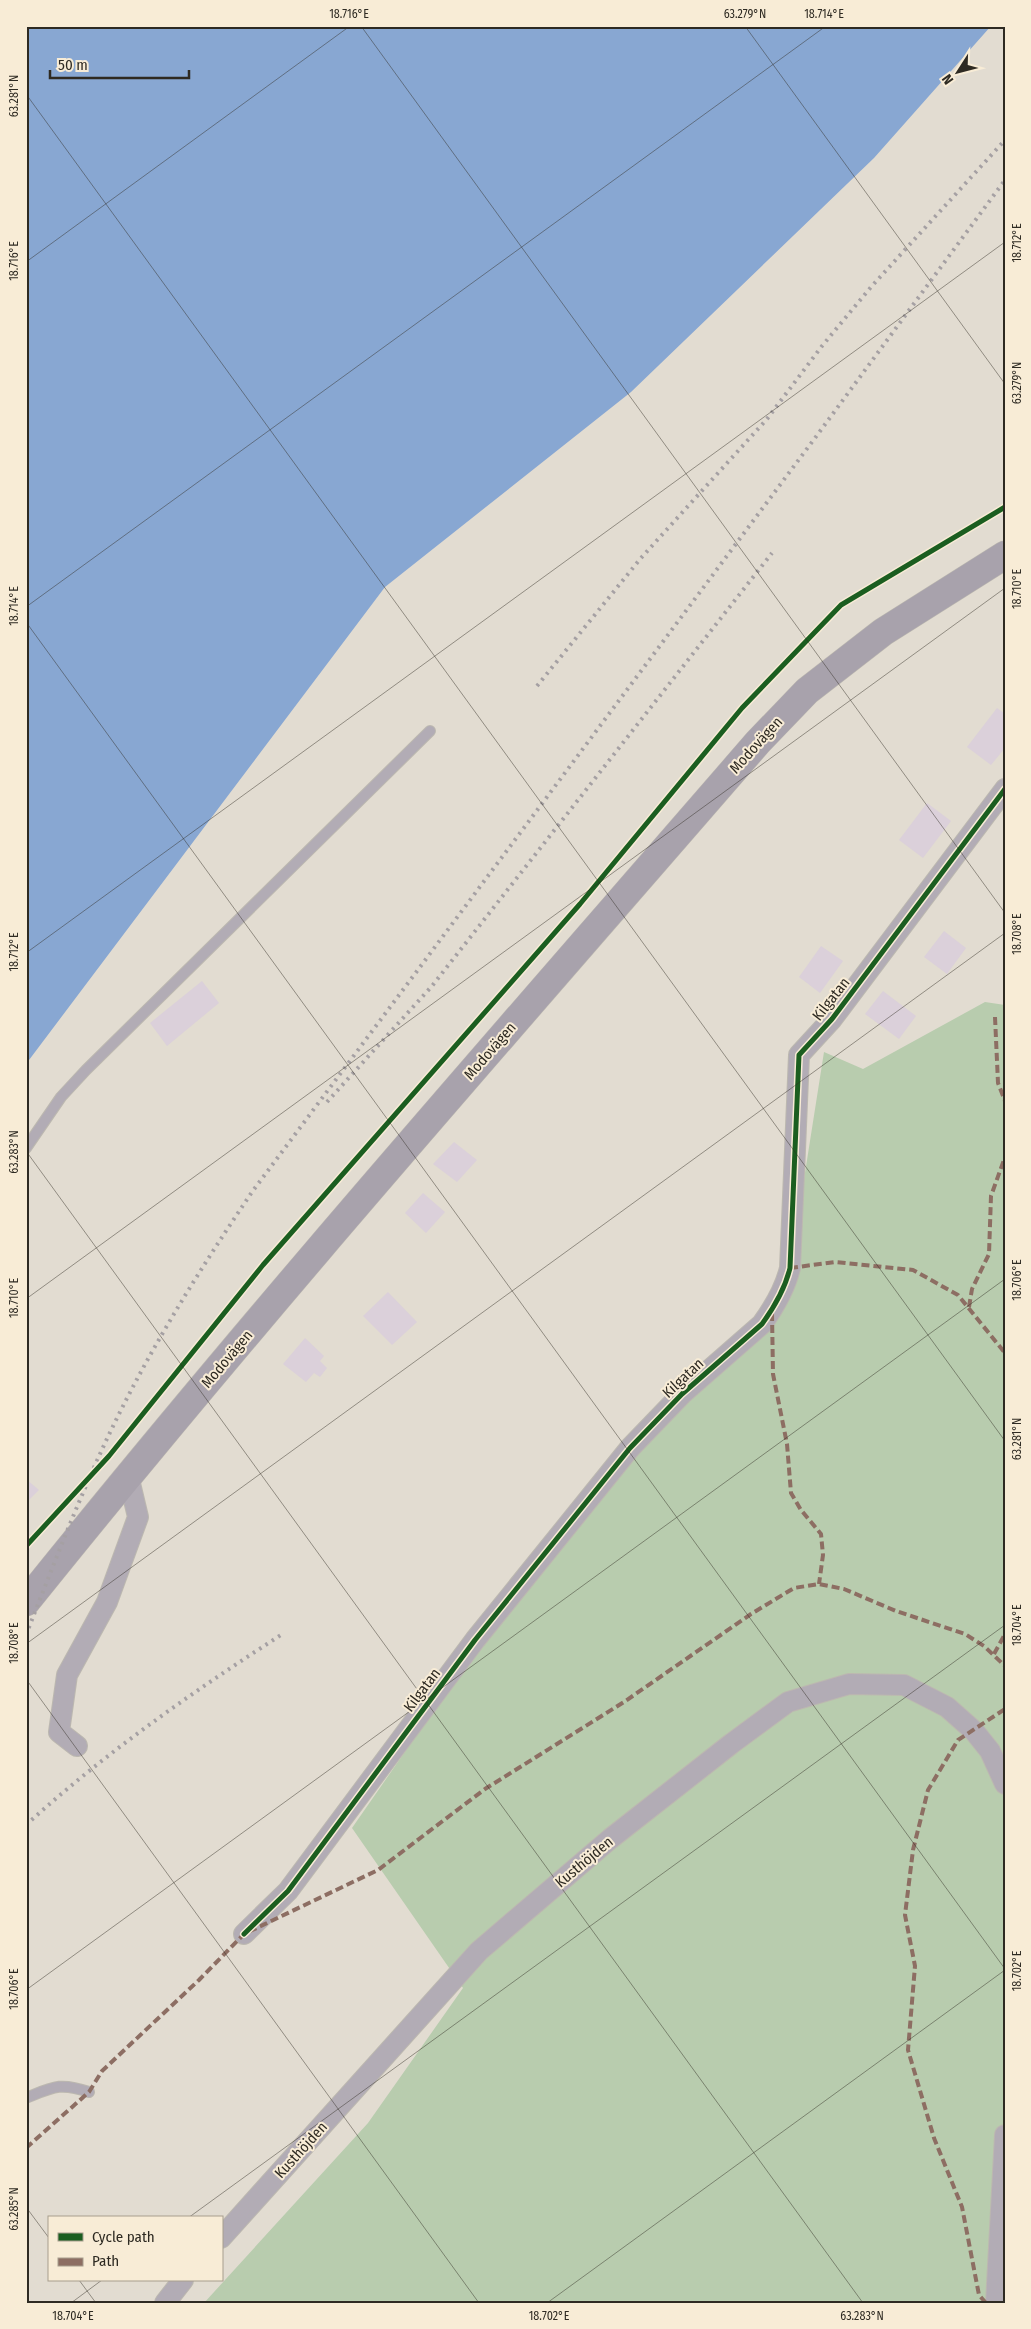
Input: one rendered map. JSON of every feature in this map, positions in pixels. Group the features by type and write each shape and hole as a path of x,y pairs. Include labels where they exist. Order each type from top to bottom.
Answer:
{"main road":[{"name":"Modovägen","path":"26,1602 128,1474 341,1223 770,729 807,691 883,632 1005,555"}],"street":[{"name":"Kilgatan","path":"244,1934 288,1891 475,1640 630,1448 682,1394 762,1324 772,1310 786,1285 790,1268 799,1055 832,1019 1005,789"},
{"path":"77,1746 59,1732 67,1675 107,1602 138,1517 128,1474"},
{"name":"Kusthöjden","path":"222,2237 479,1952 610,1839 788,1702 849,1684 904,1685 947,1707 974,1731 990,1751 1005,1784"},
{"path":"996,2303 1005,2135"},
{"path":"165,2303 181,2282"}],"lane":[{"path":"26,1148 61,1097 86,1070 430,731"},
{"path":"26,2098 56,2086 73,2087 89,2092"}],"green space":[{"path":"985,1002 1005,1005 1005,2303 204,2303 368,2123 463,1988 352,1828 434,1710 630,1448 762,1324 790,1268 824,1052 863,1069"}],"water":[{"path":"26,26 991,26 874,158 631,392 385,587 26,1064"}],"building":[{"path":"997,708 1005,714 1005,748 991,765 967,747"},
{"path":"927,803 951,821 923,858 899,840"},
{"path":"944,931 966,948 947,974 924,957"},
{"path":"821,946 843,961 820,993 799,977"},
{"path":"202,981 219,1003 167,1046 150,1023"},
{"path":"883,991 916,1016 899,1039 865,1014"},
{"path":"454,1142 477,1160 457,1182 433,1164"},
{"path":"423,1193 445,1212 426,1233 405,1213"},
{"path":"388,1292 417,1322 392,1345 363,1316"},
{"path":"305,1338 324,1356 320,1361 327,1368 320,1377 314,1373 306,1382 283,1364"},
{"path":"26,1479 39,1490 26,1503"}],"railway":[{"path":"537,686 641,558 767,419 822,346 871,287 1005,140"},
{"path":"26,1635 84,1491 121,1410 174,1314 252,1192 815,438 1005,180"},
{"path":"327,1102 432,986 772,553"},
{"path":"26,1825 87,1772 151,1723 284,1633"}],"marked path":[{"path":"995,1017 998,1083 1005,1101"},
{"path":"969,1307 972,1289 989,1254 991,1196 1005,1157"},
{"path":"790,1268 835,1262 913,1270 958,1295 1005,1353"},
{"path":"772,1313 773,1374 787,1444 791,1493 801,1510 821,1534 823,1555 819,1584"},
{"path":"26,2148 89,2092 102,2071 199,1980 244,1934 378,1870 485,1789 624,1702 751,1614 794,1588 819,1584 844,1589 896,1611 965,1634 984,1646 1005,1666"},
{"path":"994,1654 1005,1634"},
{"path":"986,2303 979,2295 962,2207 934,2138 908,2050 915,1966 905,1915 913,1850 928,1790 958,1740 1005,1709"}],"cycle path":[{"path":"26,1546 109,1456 263,1265 580,904 742,708 841,605 1005,507"},
{"path":"244,1934 288,1891 475,1640 630,1448 682,1394 762,1324 767,1317 782,1290 790,1268 799,1055 832,1019 1005,789"}]}
